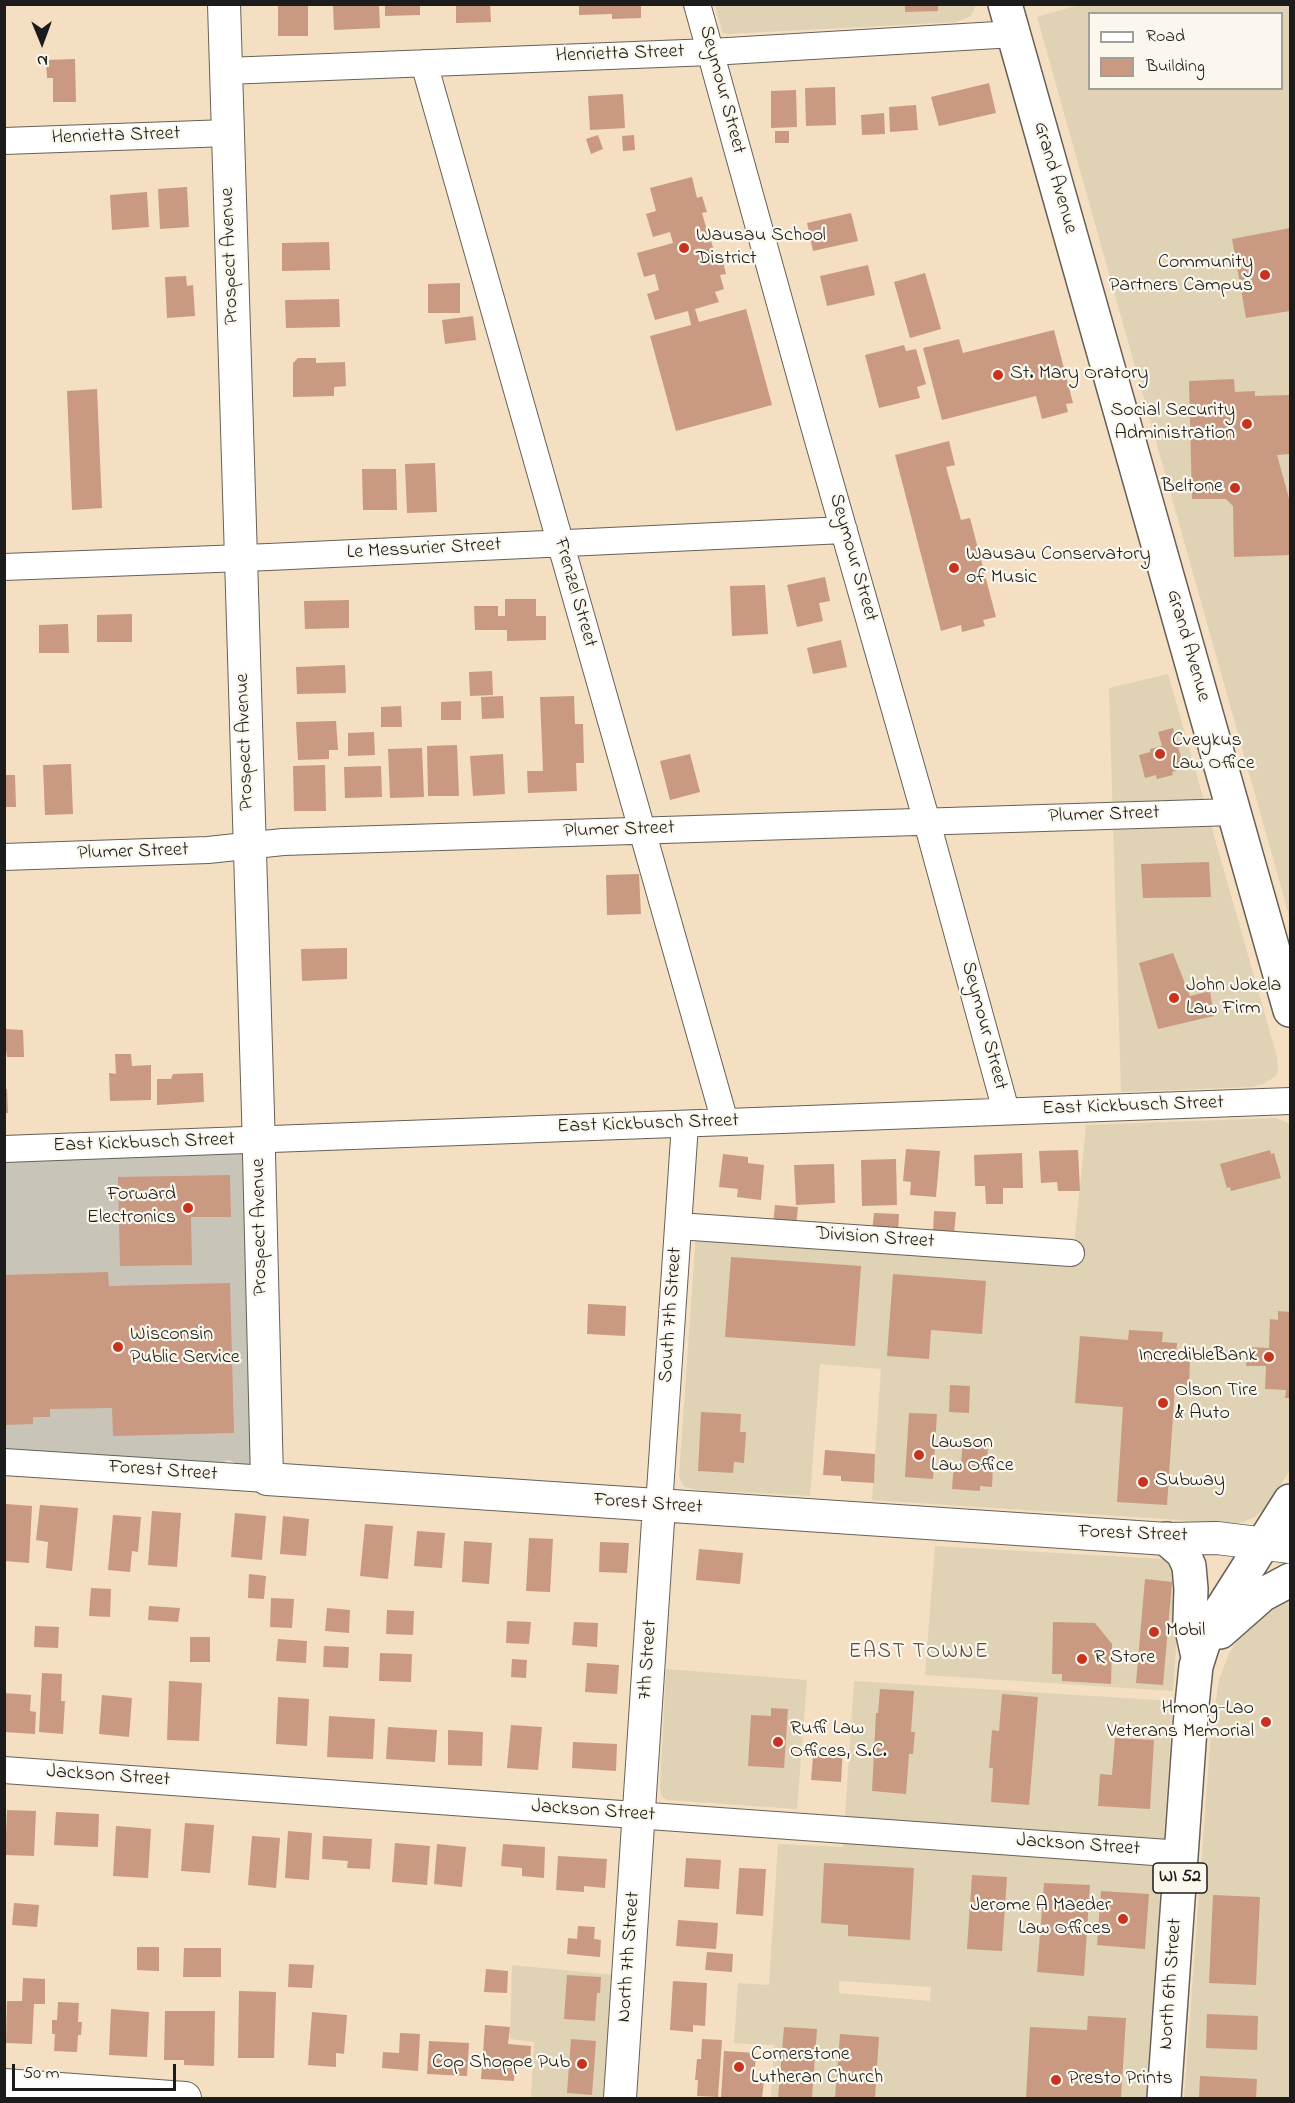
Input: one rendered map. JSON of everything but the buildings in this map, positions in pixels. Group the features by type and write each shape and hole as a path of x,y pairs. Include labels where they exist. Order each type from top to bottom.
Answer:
{"main road":[{"name":"Grand Avenue","path":"1010,19 1290,1010"},
{"name":"North 6th Street","path":"1164,2098 1192,1698 1198,1657 1221,1610 1276,1545 1290,1501"},
{"path":"1167,1539 1183,1553 1189,1566 1190,1620 1198,1657"},
{"path":"1198,1657 1218,1633 1245,1608 1262,1595 1290,1580"}],"street":[{"name":"Prospect Avenue","path":"224,4 267,1479"},
{"name":"Seymour Street","path":"697,4 1006,1111"},
{"name":"Henrietta Street","path":"226,70 711,51 1010,19"},
{"name":"Frenzel Street","path":"424,63 724,1122"},
{"name":"Henrietta Street","path":"4,141 228,133"},
{"name":"Le Messurier Street","path":"4,567 844,530"},
{"name":"Plumer Street","path":"4,857 208,850 283,842 1233,812"},
{"name":"East Kickbusch Street","path":"4,1149 1290,1101"},
{"name":"South 7th Street","path":"659,1506 685,1124"},
{"name":"Division Street","path":"678,1226 1071,1253"},
{"name":"Forest Street","path":"4,1462 1167,1539 1206,1537 1276,1545"},
{"name":"7th Street","path":"640,1815 659,1506"},
{"name":"Jackson Street","path":"4,1770 1182,1854"},
{"name":"North 7th Street","path":"620,2098 640,1815"},
{"path":"4,2085 185,2098"}],"shaded area":[{"path":"715,5 976,5 971,16 956,22 727,34 722,32"},
{"path":"1079,5 1290,5 1290,919 1037,17"},
{"path":"1168,674 1277,1057 1278,1072 1275,1077 1263,1084 1251,1087 1121,1092 1109,688"},
{"path":"1276,1118 1290,1124 1290,1470 1269,1504 1255,1517 1240,1523 1226,1523 872,1500 881,1369 820,1364 810,1496 699,1490 684,1487 679,1476 696,1233 1074,1246 1086,1125"},
{"path":"258,1139 267,1479 229,1460 186,1474 5,1462 4,1149"},
{"path":"935,1546 1168,1561 1174,1566 1180,1592 1173,1691 925,1675"},
{"path":"1290,1592 1290,2098 1184,2098 1211,1731 1219,1680 1229,1653 1243,1632"},
{"path":"666,1669 807,1680 797,1809 668,1800 662,1797 660,1787"},
{"path":"854,1681 1173,1701 1146,2098 771,2098 774,2045 734,2043 738,1983 769,1985 778,1844 843,1847","holes":["839,1981 931,1987 930,2001 839,1993"]},
{"path":"512,1965 613,1975 603,2098 531,2098 534,2042 510,2039"}],"place":[{"name":"Wausau School District","path":"684,248"},
{"name":"Community Partners Campus","path":"1265,275"},
{"name":"St. Mary Oratory","path":"998,375"},
{"name":"Social Security Administration","path":"1247,424"},
{"name":"Beltone","path":"1235,488"},
{"name":"Wausau Conservatory of Music","path":"954,568"},
{"name":"Cveykus Law Office","path":"1160,754"},
{"name":"John Jokela Law Firm","path":"1174,998"},
{"name":"Forward Electronics","path":"188,1208"},
{"name":"Wisconsin Public Service","path":"118,1347"},
{"name":"IncredibleBank","path":"1269,1357"},
{"name":"Olson Tire & Auto","path":"1163,1403"},
{"name":"Lawson Law Office","path":"919,1455"},
{"name":"Subway","path":"1143,1482"},
{"name":"Mobil","path":"1154,1632"},
{"name":"R Store","path":"1082,1659"},
{"name":"Hmong-Lao Veterans Memorial","path":"1266,1722"},
{"name":"Ruffi Law Offices, S.C.","path":"778,1742"},
{"name":"Jerome A Maeder Law Offices","path":"1123,1919"},
{"name":"Cop Shoppe Pub","path":"582,2064"},
{"name":"Cornerstone Lutheran Church","path":"739,2067"},
{"name":"Presto Prints","path":"1056,2080"}],"district":[{"name":"EAST TOWNE","path":"919,1654"}]}
